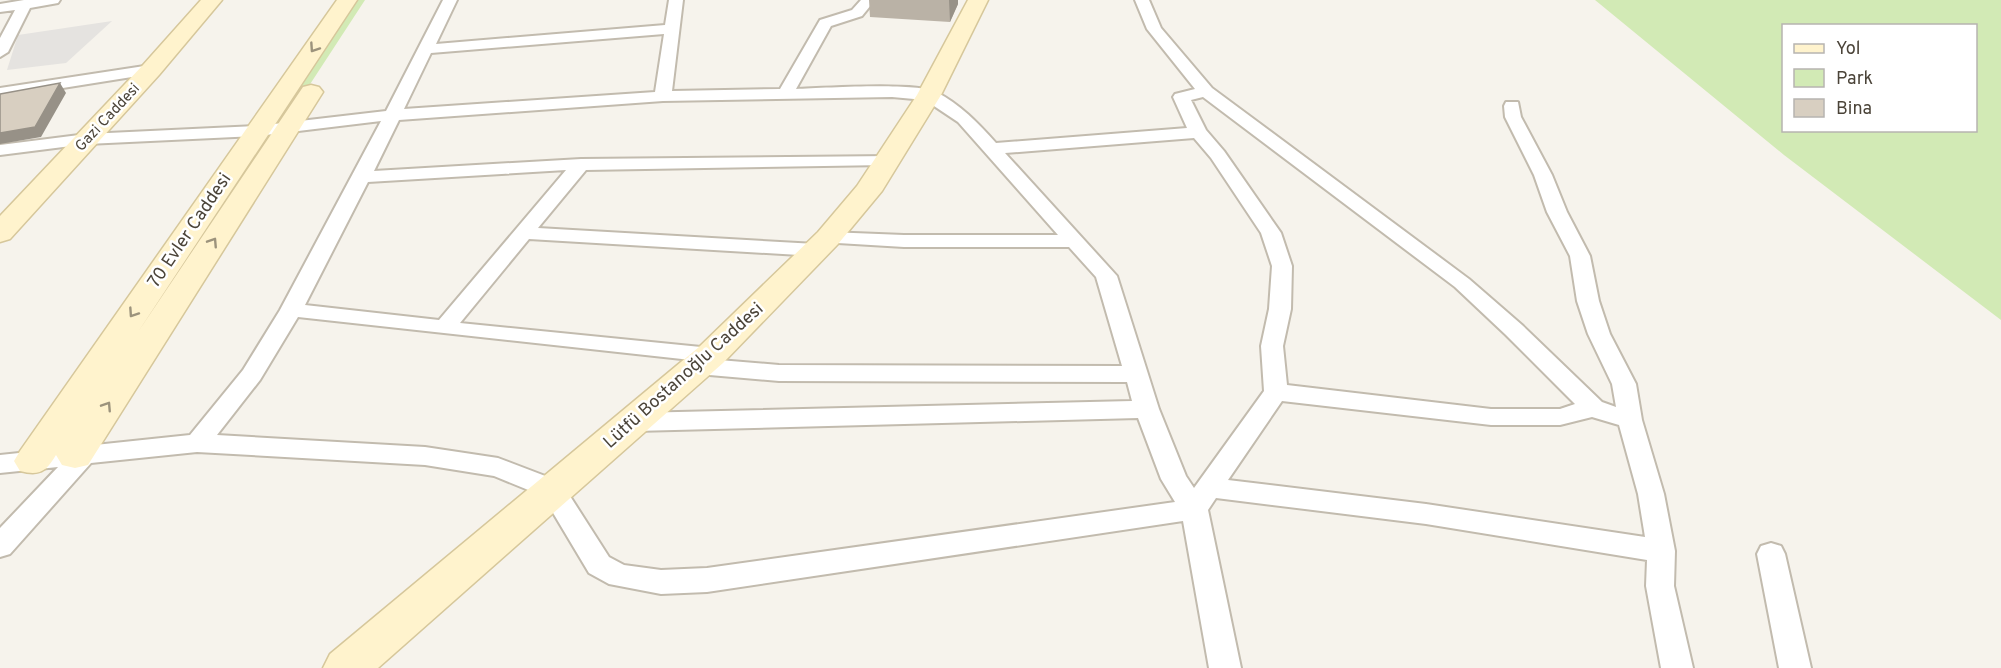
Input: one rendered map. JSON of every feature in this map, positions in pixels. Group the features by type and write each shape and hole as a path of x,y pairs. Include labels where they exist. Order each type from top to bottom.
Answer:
{"street":[{"path":"0,8 53,0"},
{"name":"Gazi Caddesi","path":"0,233 151,70 212,0"},
{"name":"70 Evler Caddesi","path":"33,461 347,0"},
{"name":"70 Evler Caddesi","path":"80,454 370,0"},
{"path":"196,443 252,375 291,310 362,177 450,0"},
{"path":"663,96 676,0"},
{"path":"784,94 825,23 857,13 868,0"},
{"name":"Lütfü Bostanoğlu Caddesi","path":"346,668 705,360 853,212 929,95 978,0"},
{"path":"1142,0 1154,29 1206,91 1462,283 1514,330 1593,408 1630,420"},
{"path":"0,52 26,4"},
{"path":"425,49 672,28"},
{"path":"0,93 151,70"},
{"path":"1206,91 1181,97 1198,132 1218,155 1271,233 1282,266 1280,309 1272,346 1276,392 1202,498 1225,668"},
{"path":"0,150 257,131 392,115 663,96 892,92 929,95 964,118 1106,276 1147,408 1174,479 1202,498"},
{"path":"1512,106 1513,117 1543,175 1557,212 1580,256 1588,300 1599,334 1624,384 1630,420 1651,494 1661,551 1660,586 1677,668"},
{"path":"991,148 1198,132"},
{"path":"0,159 84,143"},
{"path":"362,177 581,164 886,160"},
{"path":"444,328 581,164"},
{"path":"524,233 822,244 1076,241"},
{"path":"291,310 705,360 779,373 1136,374"},
{"path":"1276,392 1491,417 1560,417 1593,408"},
{"path":"635,422 1147,408"},
{"path":"0,464 196,443 424,456 498,467 552,489 599,565 620,576 661,582 707,580 1202,498 1274,497 1426,514 1661,551"},
{"path":"0,546 80,454"},
{"path":"1771,554 1795,668"}],"green space":[{"path":"356,0 365,0 286,121 272,123"},
{"path":"1595,0 2001,0 2001,320 1784,155"}],"shaded area":[{"path":"112,21 66,63 7,70 18,35"}],"building":[{"path":"60,83 35,127 0,133 0,94"}]}
